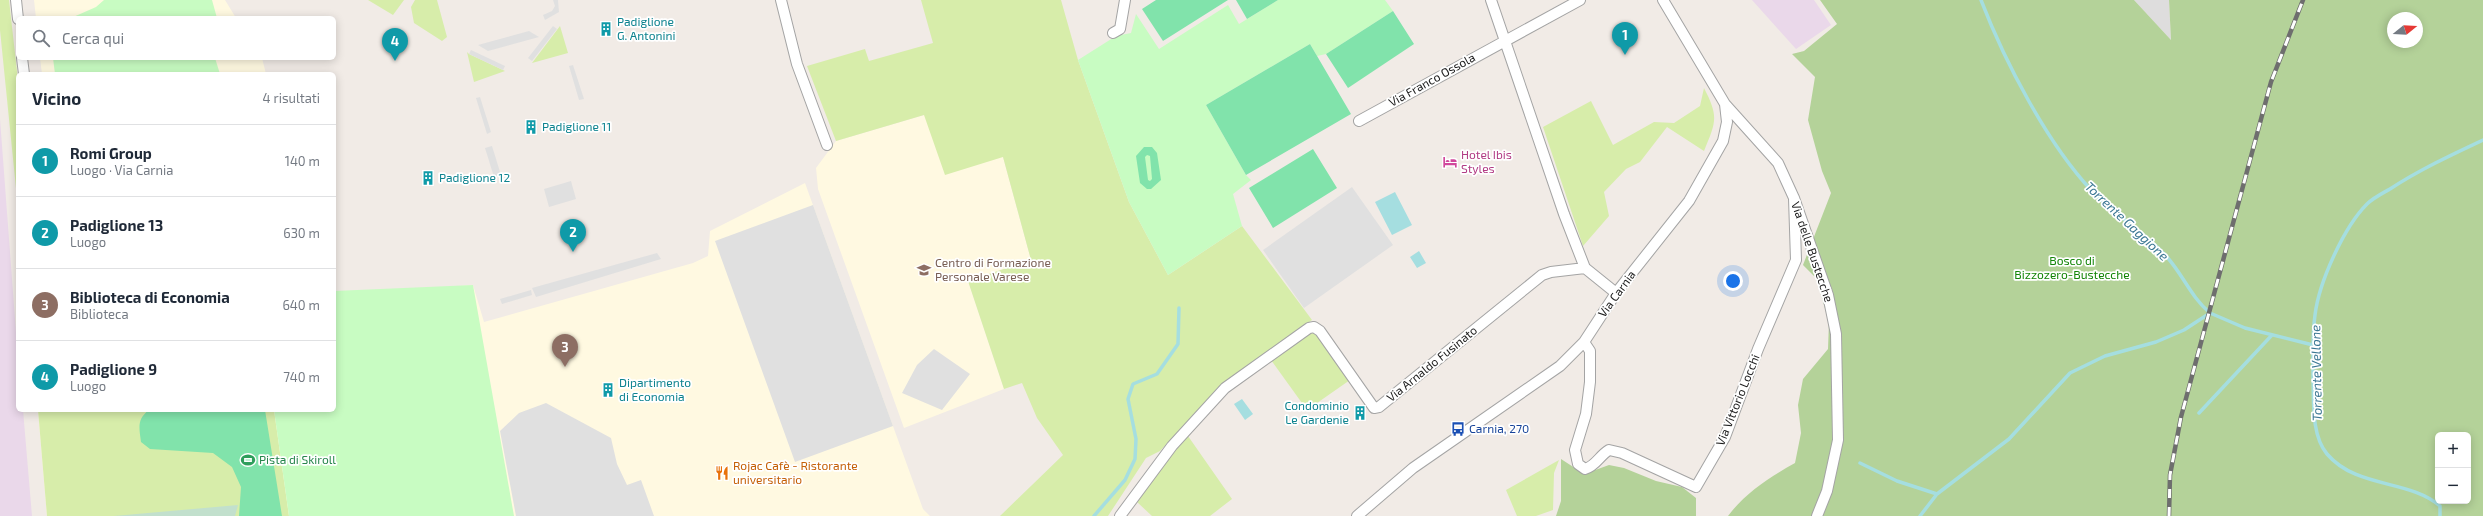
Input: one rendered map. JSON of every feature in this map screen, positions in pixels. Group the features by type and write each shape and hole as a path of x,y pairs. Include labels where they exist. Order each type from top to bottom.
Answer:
{"street":[{"path":"16,0 18,16"},
{"path":"782,0 797,64 827,145"},
{"path":"1113,33 1120,29 1124,0"},
{"path":"1491,0 1564,214 1585,268 1616,293"},
{"name":"Via Franco Ossola","path":"1359,121 1580,0"},
{"name":"Via Carnia","path":"1356,516 1413,468 1560,366 1584,342 1616,293 1689,201 1723,141 1727,122 1725,104 1664,0"},
{"path":"22,60 24,72"},
{"name":"Via delle Bustecche","path":"1725,104 1778,163 1794,198 1828,295 1836,334 1838,440 1827,491 1817,516"},
{"name":"Via Vittorio Locchi","path":"1584,342 1590,351 1590,382 1586,414 1575,451 1578,464 1585,469 1592,467 1603,454 1609,450 1622,453 1696,487 1725,437 1758,349 1796,260 1794,198"},
{"name":"Via Arnaldo Fusinato","path":"1120,516 1172,446 1225,388 1308,328 1314,328 1320,331 1374,408 1379,407 1542,275 1551,272 1585,268"}],"shaded area":[{"path":"34,0 225,0 235,16 36,16"},
{"path":"553,0 558,0 559,12 545,20 543,15 552,11 555,6"},
{"path":"1752,0 1814,0 1831,25 1796,49"},
{"path":"2134,0 2169,0 2171,40"},
{"path":"553,26 557,29 532,61 528,58"},
{"path":"529,31 539,37 488,51 478,45"},
{"path":"471,50 505,66 503,70 469,54"},
{"path":"40,60 262,60 266,72 42,72"},
{"path":"573,65 584,99 579,100 569,66"},
{"path":"480,97 491,132 487,134 476,98"},
{"name":"Centro di Formazione Personale Varese","path":"924,115 1003,157 1031,260 968,281 1004,389 904,428 818,189 816,168 836,141"},
{"path":"0,119 16,332 16,412 23,412 32,516 0,516"},
{"path":"492,146 501,175 494,177 485,148"},
{"path":"571,181 576,199 549,207 544,189"},
{"path":"805,183 923,509 930,516 47,516 38,412 336,412 336,295 473,285 484,322 693,263 708,256 710,231"},
{"path":"1352,187 1393,245 1304,308 1263,250"},
{"path":"813,205 893,426 795,462 715,241"},
{"path":"657,253 661,259 536,297 532,288"},
{"path":"531,290 532,295 502,304 500,299"},
{"path":"934,349 970,374 942,410 902,393 917,365"},
{"path":"546,403 611,438 617,464 627,485 641,480 654,516 516,516 500,431 519,413"}],"green space":[{"path":"0,0 9,0 17,72 16,188 0,30"},
{"path":"104,0 212,0 216,16 76,16 96,7"},
{"path":"368,0 404,0 393,15"},
{"path":"415,0 437,0 447,37 442,41 414,23 411,7"},
{"path":"921,0 1061,0 1078,60 1129,202 1168,275 1242,226 1312,320 1218,388 1160,451 1146,458 1108,516 1000,516 1063,455 1037,418 1022,383 1004,389 968,281 1031,260 1003,157 945,175 924,115 836,141 807,66 865,49 869,61 933,43"},
{"path":"1156,0 1228,0 1163,41 1142,9"},
{"path":"1236,0 1278,0 1247,19"},
{"path":"1278,0 1385,0 1393,11 1326,54 1317,56 1310,44 1206,105 1246,175 1251,180 1233,194 1242,226 1168,275 1129,202 1078,60 1116,36 1131,33 1136,14 1159,49 1228,5 1239,24"},
{"name":"Bosco di Bizzozero-Bustecche","path":"1820,0 2134,0 2171,40 2169,0 2483,0 2483,516 1728,516 1742,500 1758,486 1795,463 1801,433 1798,405 1803,379 1828,349 1829,322 1816,278 1803,265 1831,193 1822,171 1808,120 1815,77 1792,54 1804,51 1837,24"},
{"path":"1393,11 1414,44 1348,88 1326,54"},
{"path":"560,26 568,53 532,63"},
{"path":"1310,44 1351,114 1246,175 1206,105"},
{"path":"467,52 469,54 505,71 474,82"},
{"path":"53,60 216,60 219,72 55,72"},
{"path":"1704,88 1712,106 1714,120 1704,151 1667,127 1640,162 1626,169 1604,192 1609,216 1583,246 1543,127 1591,101 1613,145 1654,122 1674,123 1700,106"},
{"path":"1144,147 1152,147 1157,153 1161,180 1151,189 1147,189 1140,183 1136,156","holes":["1147,155 1150,156 1152,179 1150,181 1148,180 1145,157"]},
{"path":"1313,149 1337,188 1273,228 1249,188"},
{"path":"473,285 514,516 289,516 274,412 336,412 336,291"},
{"path":"1312,333 1319,335 1350,380 1307,410 1271,360 1304,336"},
{"path":"38,412 274,412 289,516 47,516"},
{"name":"Pista di Skiroll","path":"265,412 282,516 239,516 241,487 232,467 213,453 150,449 141,442 140,424 145,413"},
{"path":"1188,436 1232,499 1210,516 1152,516 1137,502 1159,470"},
{"path":"1561,459 1581,472 1587,473 1609,465 1624,468 1656,481 1682,487 1696,498 1696,516 1556,516 1561,501"},
{"path":"1559,460 1554,473 1553,510 1536,516 1517,516 1506,490"},
{"path":"238,505 235,516 114,516"}],"water":[{"path":"1395,192 1412,225 1392,235 1375,202"},
{"path":"1419,251 1426,263 1417,268 1410,257"},
{"path":"1242,399 1253,414 1245,420 1234,404"}],"waterway":[{"name":"Torrente Gaggione","path":"1981,0 2002,49 2029,101 2043,126 2075,172 2101,200 2167,257 2192,293 2210,313"},
{"name":"Torrente Vellone","path":"2440,516 2440,506 2427,497 2413,491 2368,479 2353,473 2339,465 2327,454 2318,437 2314,418 2314,323 2317,302 2327,271 2341,241 2358,214 2367,204 2412,175 2483,140"},
{"path":"1094,516 1125,480 1135,459 1136,439 1128,399 1133,384 1157,374 1178,344 1179,308"},
{"path":"1920,516 1937,494 2009,439 2070,373 2105,356 2156,342 2184,330 2210,313 2245,328 2313,345"},
{"path":"2199,413 2272,335"},
{"path":"1860,463 1897,481 1937,494"}],"railway":[{"path":"2169,516 2170,475 2181,417 2271,82 2303,0"}],"place":[{"name":"Padiglione G. Antonini","path":"606,29"},
{"name":"Romi Group","path":"1625,55"},
{"name":"Padiglione 9","path":"395,61"},
{"name":"Padiglione 11","path":"531,127"},
{"name":"Hotel Ibis Styles","path":"1450,162"},
{"name":"Padiglione 12","path":"428,178"},
{"name":"Padiglione 13","path":"573,252"},
{"name":"Centro di Formazione Personale Varese","path":"924,270"},
{"name":"Biblioteca di Economia","path":"565,367"},
{"name":"Dipartimento di Economia","path":"608,390"},
{"name":"Condominio Le Gardenie","path":"1360,413"},
{"name":"Carnia, 270","path":"1458,429"},
{"name":"Pista di Skiroll","path":"248,460"},
{"name":"Rojac Cafè - Ristorante universitario","path":"722,473"}]}
